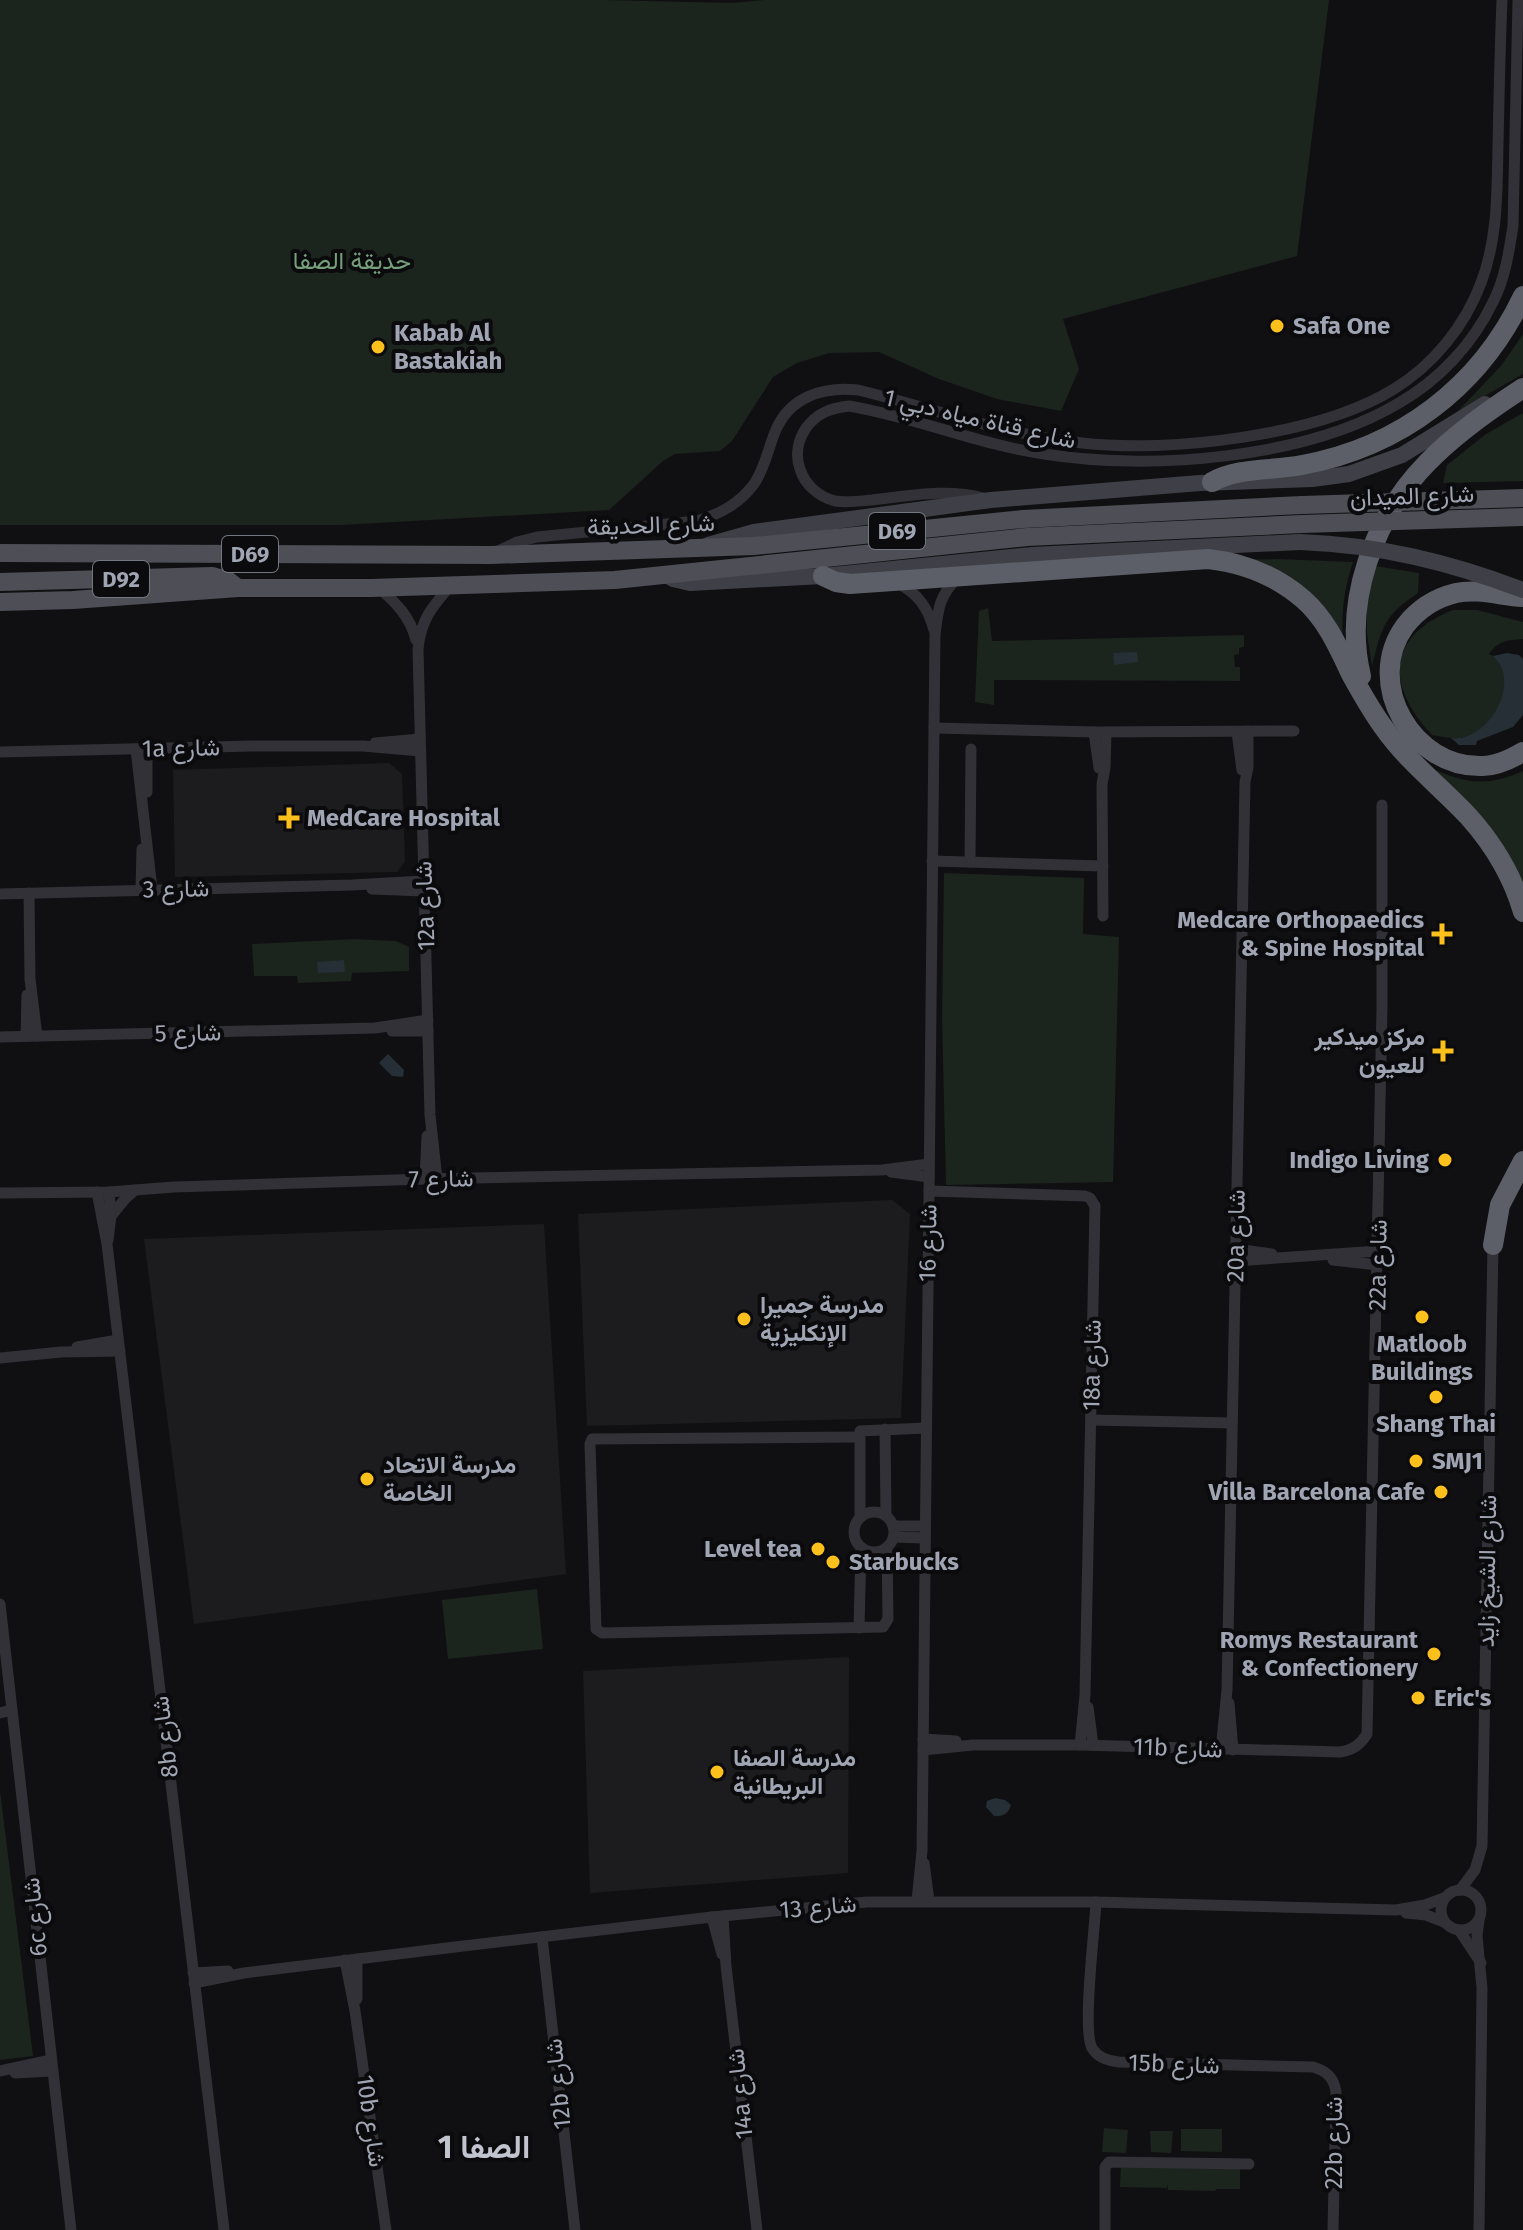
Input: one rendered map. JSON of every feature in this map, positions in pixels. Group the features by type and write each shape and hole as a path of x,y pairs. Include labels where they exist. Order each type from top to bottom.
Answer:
{"highway":[{"path":"1212,482 1234,473 1297,466 1340,457 1382,441 1409,426 1447,398 1472,373 1497,343 1523,296"},
{"path":"1375,714 1360,674 1356,630 1363,579 1380,530 1401,494 1427,463 1466,429 1523,387"},
{"path":"823,576 850,584 1208,559 1260,571 1291,589 1317,613 1375,714 1410,760 1481,831 1504,866 1523,912"},
{"path":"1523,597 1460,592 1426,606 1411,618 1400,633 1389,667 1389,686 1407,726 1439,755 1482,766 1497,764 1523,752"},
{"path":"1493,1245 1500,1205 1523,1161"}],"main road":[{"path":"700,548 754,532 991,500 1349,474 1402,455 1461,418 1523,387"},
{"name":"شارع الميدان","path":"1301,523 1523,498"},
{"name":"شارع الميدان","path":"1301,523 1523,517"},
{"name":"شارع الحديقة","path":"3,554 491,555 794,542 1023,519 1301,523"},
{"name":"شارع الحديقة","path":"0,602 238,588 563,582 1027,537 1301,523"},
{"path":"665,574 690,583 823,576 1301,523 1350,545 1425,558 1523,590"},
{"name":"D92","path":"0,582 212,576 229,581 238,588"}],"street":[{"name":"شارع قناة مياه دبي 1","path":"491,555 517,542 537,537 697,521 716,515 731,507 755,482 783,417 808,395 824,390 858,390 1048,438 1084,443 1164,446 1245,436 1323,420 1394,389 1420,370 1461,323 1486,267 1496,221 1502,0"},
{"name":"شارع قناة مياه دبي 1","path":"991,500 958,493 849,502 826,498 807,483 800,471 798,444 803,432 822,413 849,406 1004,446 1069,458 1161,461 1221,456 1318,437 1360,422 1400,403 1429,383 1454,360 1476,333 1494,301 1509,252 1513,226 1518,0"},
{"name":"شارع 16","path":"923,1901 935,635 940,601 959,576"},
{"name":"شارع 16","path":"894,582 906,587 922,601 935,635"},
{"name":"12a شارع","path":"431,1179 418,649 425,618 451,585"},
{"name":"12a شارع","path":"378,587 409,620 418,649"},
{"path":"934,728 1100,732 1294,731"},
{"name":"20a شارع","path":"1227,1750 1245,782 1248,767 1242,731"},
{"path":"1100,732 1105,768 1102,784 1103,916"},
{"name":"1a شارع","path":"0,752 420,745"},
{"path":"141,749 147,792 142,853 146,889"},
{"path":"970,862 971,749"},
{"name":"22a شارع","path":"1368,1725 1382,1008 1382,805"},
{"path":"932,861 1103,866"},
{"name":"شارع 3","path":"0,894 424,886"},
{"path":"29,893 32,1036"},
{"name":"شارع 5","path":"0,1037 428,1026"},
{"name":"شارع 7","path":"0,1193 431,1179 929,1170"},
{"path":"72,1192 106,1215 136,1190"},
{"name":"18a شارع","path":"929,1191 1085,1196 1093,1201 1085,1695 1080,1745"},
{"name":"8b شارع","path":"103,1192 224,2230"},
{"name":"شارع الشيخ زايد","path":"1460,1890 1475,1870 1482,1846 1493,1245"},
{"path":"1236,1255 1321,1257 1378,1251"},
{"path":"1321,1257 1378,1265"},
{"path":"0,1358 119,1346"},
{"path":"1091,1420 1232,1423"},
{"path":"891,1537 883,1550 871,1552 861,1548 853,1532 860,1516 860,1432 926,1428"},
{"path":"859,1437 595,1439 590,1444 596,1629 599,1632 879,1628 887,1622 891,1537 886,1515 885,1429"},
{"path":"860,1516 875,1511 886,1515"},
{"path":"891,1537 925,1532"},
{"path":"859,1628 861,1548"},
{"name":"6c شارع","path":"0,1604 9,1715 71,2230"},
{"name":"18a شارع","path":"1085,1695 1093,1745"},
{"path":"0,1723 9,1715"},
{"name":"11b شارع","path":"923,1744 957,1741 973,1745 1340,1752 1358,1746 1367,1734 1368,1725"},
{"path":"1479,1920 1467,1929 1453,1929 1444,1922 1440,1910 1444,1898 1454,1891 1467,1891 1478,1899 1481,1906 1477,1936 1481,1963 1479,2230"},
{"name":"شارع 13","path":"1396,1910 1444,1898"},
{"name":"شارع 13","path":"194,1978 228,1971 244,1973 867,1902 1091,1902 1396,1910 1426,1915 1444,1922"},
{"name":"15b شارع","path":"1091,1902 1090,2042 1092,2049 1104,2059 1119,2062 1313,2067"},
{"name":"14a شارع","path":"718,1917 755,2227"},
{"path":"1459,1930 1481,1963"},
{"name":"12b شارع","path":"542,1937 575,2230"},
{"name":"10b شارع","path":"351,1960 355,2011 386,2230"},
{"path":"1,2071 18,2073 51,2066"},
{"name":"22b شارع","path":"1313,2067 1327,2073 1336,2092 1333,2230"},
{"path":"1105,2230 1105,2167 1109,2162 1249,2164"}],"shaded area":[{"path":"1137,652 1138,662 1114,665 1113,653"},
{"path":"1507,653 1523,659 1523,715 1513,727 1477,741 1476,745 1459,745 1451,738 1465,737 1477,731 1497,709 1503,695 1504,680 1501,667 1493,656"},
{"name":"MedCare Hospital","path":"389,763 402,774 405,862 397,872 175,877 173,770"},
{"path":"344,960 345,972 318,973 317,962"},
{"path":"388,1054 404,1070 403,1077 392,1076 379,1063"},
{"name":"مدرسة جميرا الإنكليزية","path":"892,1200 910,1214 901,1418 587,1426 578,1214"},
{"name":"مدرسة الاتحاد الخاصة","path":"544,1224 566,1574 194,1624 144,1239"},
{"name":"مدرسة الصفا البريطانية","path":"849,1657 848,1873 590,1893 583,1671"},
{"path":"995,1798 1011,1805 1005,1814 994,1816 986,1807 987,1801"}],"green space":[{"name":"حديقة الصفا","path":"0,0 603,0 732,3 765,0 1329,0 1297,256 1063,319 1079,369 1061,411 997,399 939,379 879,352 829,353 797,363 773,377 732,441 720,451 675,454 663,461 609,510 342,525 0,525"},
{"path":"1523,334 1523,374 1458,411 1501,366"},
{"path":"1523,413 1523,481 1443,483 1447,465 1486,434"},
{"path":"1239,560 1353,562 1344,601 1343,641"},
{"path":"1375,566 1419,573 1418,593 1391,616 1378,642 1372,666 1367,634 1367,598"},
{"path":"988,608 992,641 1244,635 1244,647 1234,655 1235,667 1240,667 1240,681 994,680 994,705 975,702 979,611"},
{"path":"1453,610 1477,610 1523,622 1523,639 1504,642 1489,654 1517,671 1518,686 1514,697 1488,725 1467,736 1454,738 1432,735 1417,716 1406,698 1400,664 1405,648 1415,634 1431,621"},
{"path":"1422,764 1472,781 1496,780 1523,771 1523,888"},
{"path":"944,873 1084,878 1083,934 1119,937 1113,1182 946,1185 942,1018"},
{"path":"355,939 396,941 409,947 409,971 352,973 351,981 298,983 297,976 254,976 252,944"},
{"path":"537,1589 543,1649 448,1659 442,1600"},
{"path":"0,1791 33,2056 0,2060"},
{"path":"1104,2128 1128,2130 1126,2153 1102,2152"},
{"path":"1181,2129 1222,2129 1222,2152 1181,2151"},
{"path":"1150,2131 1173,2131 1171,2153 1151,2152"},
{"path":"1121,2165 1240,2167 1240,2189 1168,2190 1168,2184 1167,2188 1120,2187"}],"place":[{"name":"Safa One","path":"1277,326"},
{"name":"Kabab Al Bastakiah","path":"378,347"},
{"name":"MedCare Hospital","path":"289,818"},
{"name":"Medcare Orthopaedics & Spine Hospital","path":"1442,934"},
{"name":"مركز ميدكير للعيون","path":"1443,1051"},
{"name":"Indigo Living","path":"1445,1160"},
{"name":"Matloob Buildings","path":"1422,1317"},
{"name":"مدرسة جميرا الإنكليزية","path":"744,1319"},
{"name":"Shang Thai","path":"1436,1397"},
{"name":"SMJ1","path":"1416,1461"},
{"name":"مدرسة الاتحاد الخاصة","path":"367,1479"},
{"name":"Villa Barcelona Cafe","path":"1441,1492"},
{"name":"Level tea","path":"818,1549"},
{"name":"Starbucks","path":"833,1562"},
{"name":"Romys Restaurant & Confectionery","path":"1434,1654"},
{"name":"Eric's","path":"1418,1698"},
{"name":"مدرسة الصفا البريطانية","path":"717,1772"}],"district":[{"name":"الصفا 1","path":"484,2147"}]}
